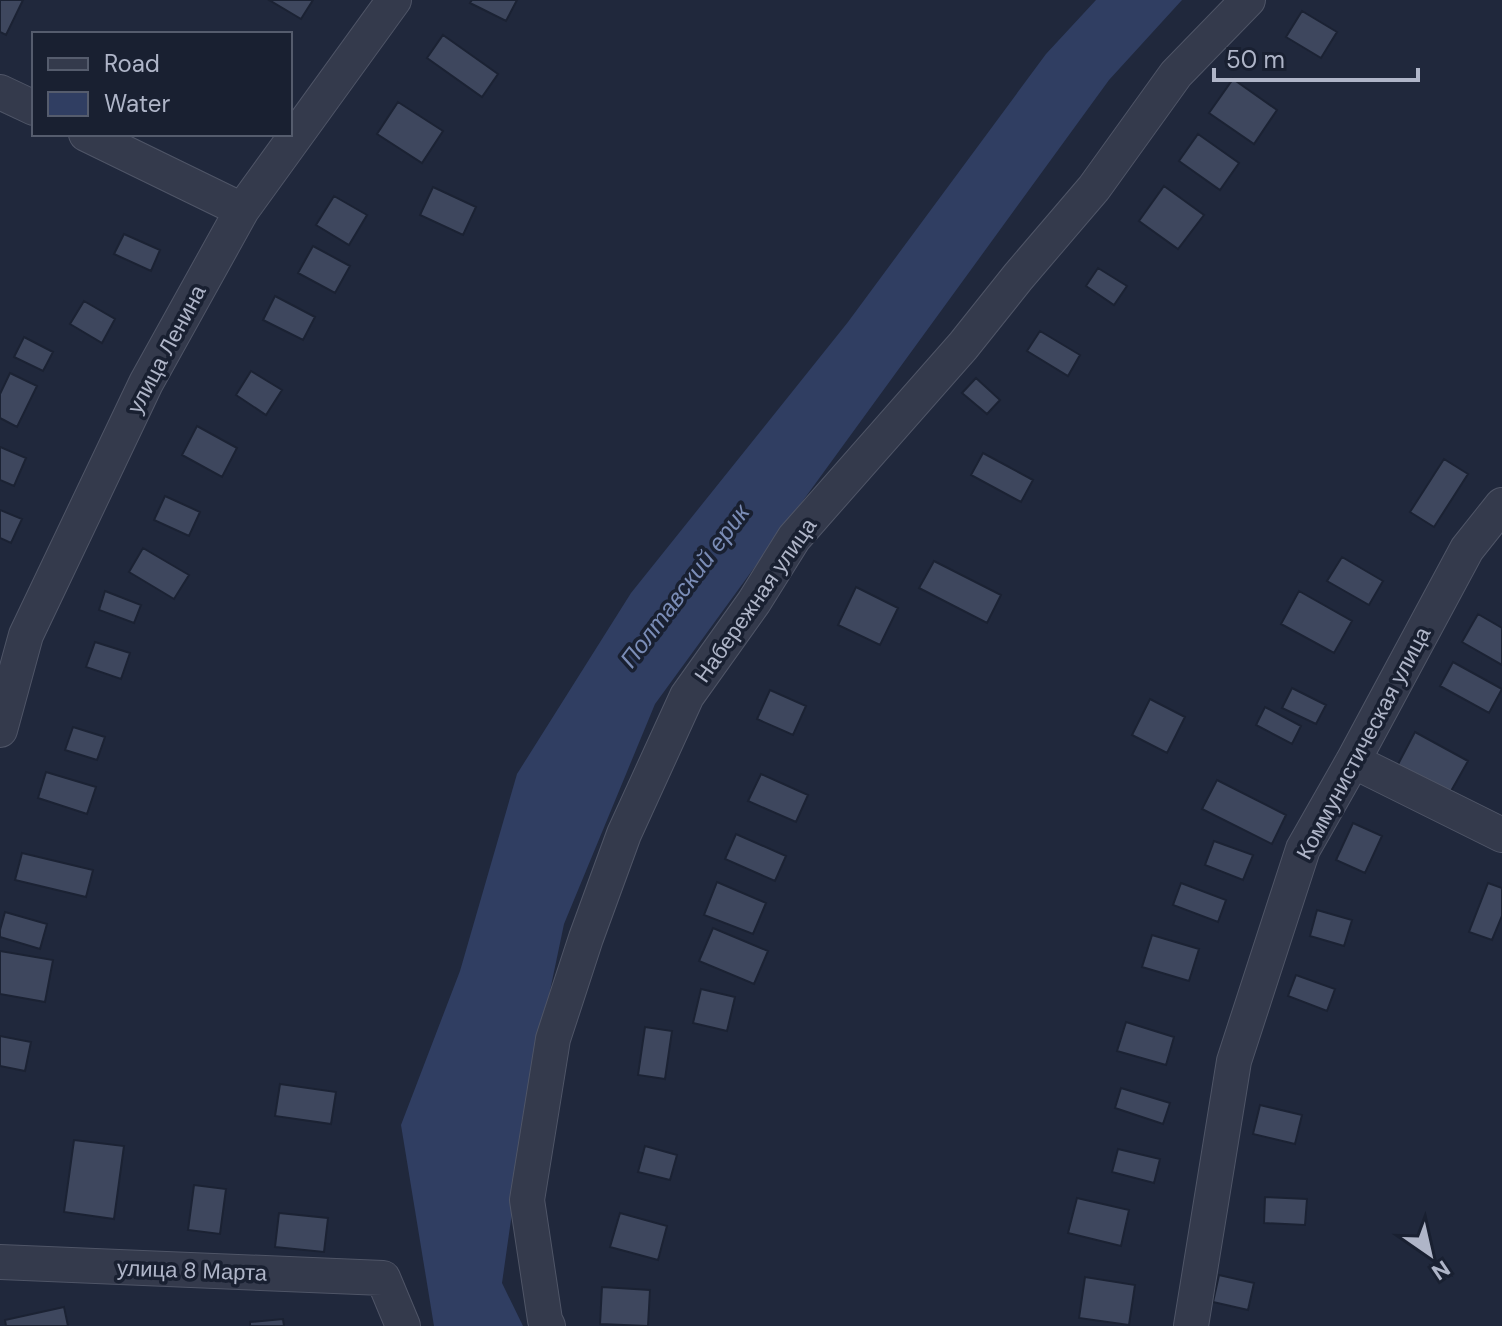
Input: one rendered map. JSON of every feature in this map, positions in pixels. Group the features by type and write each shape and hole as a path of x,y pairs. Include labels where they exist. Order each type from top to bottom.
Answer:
{"street":[{"name":"улица Ленина","path":"0,730 26,635 146,383 242,210 394,0"},
{"name":"Набережная улица","path":"548,1326 527,1200 553,1039 624,834 687,696 754,602 794,538 963,346 1094,188 1176,74 1248,0"},
{"path":"0,92 32,107"},
{"path":"90,136 242,210"},
{"name":"Коммунистическая улица","path":"1191,1326 1234,1061 1303,849 1467,549 1502,505"},
{"path":"1353,761 1502,835"},
{"name":"улица 8 Марта","path":"0,1262 383,1278 403,1326"}],"water":[{"name":"Полтавский ерик","path":"1096,0 1182,0 1109,80 655,704 564,924 530,1086 502,1283 523,1326 434,1326 401,1125 460,971 517,774 631,593 848,322 1046,54"}],"building":[{"path":"0,0 23,0 6,35 0,32"},
{"path":"269,0 313,0 301,19"},
{"path":"472,0 517,0 506,21 470,3"},
{"path":"1302,11 1337,32 1321,58 1286,37"},
{"path":"443,35 498,74 482,97 427,58"},
{"path":"1233,79 1277,110 1254,144 1209,113"},
{"path":"398,102 443,131 422,163 377,134"},
{"path":"1198,134 1239,163 1220,190 1179,161"},
{"path":"1164,186 1204,215 1178,249 1139,221"},
{"path":"433,187 476,207 463,235 420,215"},
{"path":"334,196 367,215 349,245 316,225"},
{"path":"124,234 160,250 151,271 114,254"},
{"path":"313,246 350,266 335,293 298,273"},
{"path":"1098,268 1127,286 1114,305 1086,286"},
{"path":"275,296 315,317 303,340 263,320"},
{"path":"84,301 115,319 102,343 70,324"},
{"path":"1040,331 1080,355 1068,376 1027,351"},
{"path":"24,337 53,352 43,371 14,357"},
{"path":"251,371 282,390 266,415 236,395"},
{"path":"10,373 37,386 17,427 0,418 0,394"},
{"path":"976,378 1000,400 987,414 962,393"},
{"path":"197,426 237,448 222,477 182,455"},
{"path":"0,447 26,458 14,486 0,480"},
{"path":"983,453 1033,480 1021,502 971,475"},
{"path":"1444,459 1468,474 1434,527 1410,512"},
{"path":"165,496 200,512 189,536 154,520"},
{"path":"0,510 22,519 11,543 0,538"},
{"path":"143,548 189,575 174,599 129,572"},
{"path":"1342,557 1383,581 1369,605 1327,581"},
{"path":"934,561 1001,595 987,623 919,588"},
{"path":"856,587 898,608 880,645 838,625"},
{"path":"105,591 141,605 134,623 99,610"},
{"path":"1299,591 1352,621 1334,653 1281,624"},
{"path":"1478,614 1502,628 1502,665 1462,642"},
{"path":"95,642 130,653 121,679 86,667"},
{"path":"1453,662 1502,689 1489,713 1440,686"},
{"path":"1292,688 1326,705 1316,724 1282,708"},
{"path":"770,690 806,706 793,735 757,719"},
{"path":"1150,699 1185,717 1167,753 1132,735"},
{"path":"1265,707 1301,726 1292,744 1256,725"},
{"path":"73,727 105,737 97,760 65,750"},
{"path":"1415,732 1468,761 1446,800 1394,772"},
{"path":"46,772 96,787 87,814 38,798"},
{"path":"761,774 808,795 796,822 748,801"},
{"path":"1217,780 1286,815 1272,844 1202,809"},
{"path":"1353,823 1382,836 1365,873 1336,860"},
{"path":"736,834 786,856 775,881 725,859"},
{"path":"1214,841 1253,855 1243,880 1205,865"},
{"path":"22,853 93,870 86,897 15,880"},
{"path":"717,882 766,903 753,934 704,915"},
{"path":"1181,883 1226,900 1218,922 1173,905"},
{"path":"1488,883 1502,888 1502,916 1492,940 1469,932"},
{"path":"1317,910 1352,920 1344,946 1310,936"},
{"path":"5,912 47,924 40,949 0,937"},
{"path":"713,928 768,951 754,984 699,961"},
{"path":"1152,935 1199,949 1189,981 1142,967"},
{"path":"0,951 53,960 45,1002 0,994"},
{"path":"1296,975 1335,989 1327,1011 1288,996"},
{"path":"701,989 735,997 727,1031 693,1023"},
{"path":"1126,1022 1174,1037 1166,1065 1117,1051"},
{"path":"645,1027 672,1031 665,1079 638,1075"},
{"path":"0,1036 31,1042 25,1071 0,1066"},
{"path":"280,1084 336,1092 331,1124 275,1116"},
{"path":"1121,1088 1170,1103 1163,1124 1115,1108"},
{"path":"1260,1105 1302,1115 1295,1144 1253,1134"},
{"path":"74,1140 124,1146 114,1219 64,1212"},
{"path":"645,1146 677,1155 670,1180 638,1172"},
{"path":"1118,1149 1160,1159 1154,1183 1112,1172"},
{"path":"194,1185 226,1189 220,1234 188,1230"},
{"path":"1265,1197 1307,1199 1305,1225 1264,1223"},
{"path":"1077,1198 1129,1210 1121,1246 1068,1233"},
{"path":"279,1213 328,1218 324,1252 275,1247"},
{"path":"620,1213 667,1226 658,1260 610,1247"},
{"path":"1219,1275 1254,1283 1248,1310 1213,1302"},
{"path":"1085,1277 1135,1285 1129,1325 1079,1318"},
{"path":"602,1287 650,1290 648,1326 600,1324"},
{"path":"64,1307 68,1326 6,1326 5,1320"},
{"path":"283,1319 284,1326 250,1326 250,1322"}]}
